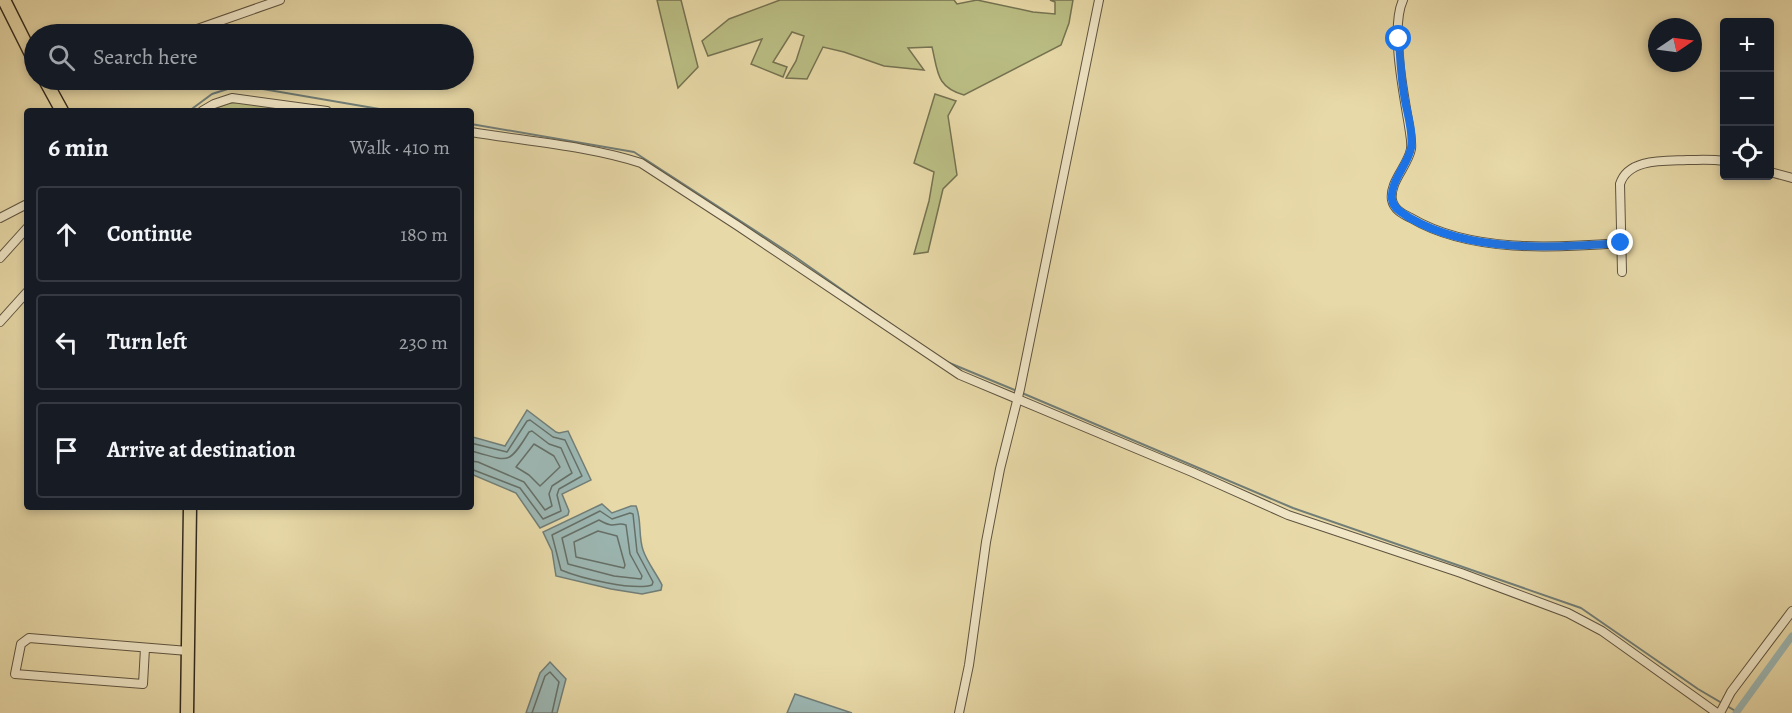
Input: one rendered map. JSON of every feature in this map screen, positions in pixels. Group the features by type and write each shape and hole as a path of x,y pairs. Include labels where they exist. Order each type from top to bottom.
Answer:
{"main road":[{"path":"4,0 24,40"},
{"path":"53,90 61,108"},
{"path":"187,713 190,510"}],"street":[{"path":"212,24 280,0"},
{"path":"959,713 969,665 988,531 1000,469 1019,395 1099,0"},
{"path":"1403,0 1398,21 1399,39 1404,93 1412,141 1408,157 1393,189 1392,198 1395,207 1431,229 1500,244 1537,247 1621,243"},
{"path":"207,108 232,98 305,108"},
{"path":"474,132 562,146 627,158 641,163 738,225 960,375 1019,395 1288,515 1461,573 1568,613 1602,631 1720,710 1792,611"},
{"path":"1622,272 1620,184 1622,177 1627,172 1653,161 1720,161"},
{"path":"1774,173 1792,178"},
{"path":"0,218 24,206"},
{"path":"0,258 24,231"},
{"path":"0,322 24,295"},
{"path":"145,648 143,684 15,674 21,644 29,638 188,651"}],"green space":[{"path":"657,0 681,0 698,67 678,88"},
{"path":"780,0 954,0 957,4 977,0 1033,12 1055,14 1055,2 1050,0 1073,0 1069,23 1061,45 964,95 948,88 943,83 937,71 932,47 908,48 924,70 884,66 823,47 807,79 786,78 796,61 804,36 792,32 773,62 787,67 783,77 751,64 762,39 708,56 702,41 729,19"},
{"path":"935,94 956,101 948,116 957,175 943,189 928,252 914,254 929,201 934,172 914,163"},
{"path":"229,103 269,104 286,108 216,108"}],"water":[{"path":"527,410 556,432 568,431 591,480 562,494 569,511 568,515 540,528 516,493 474,475 474,437 505,446"},
{"path":"602,504 612,513 636,506 643,550 662,585 661,590 642,594 556,576 552,551 543,532"},
{"path":"550,662 566,679 557,713 526,713 540,673"},
{"path":"795,694 852,713 787,713"}],"waterway":[{"path":"193,108 212,94 224,90"},
{"path":"269,90 374,108"},
{"path":"474,125 634,152 794,256 905,334"},
{"path":"947,362 1017,391"},
{"path":"1022,393 1293,508 1581,608 1698,689 1739,713"},
{"path":"1736,713 1792,636"}],"route":[{"path":"1399,39 1404,93 1412,141 1408,157 1393,189 1393,203 1400,212 1431,229 1500,244 1537,247 1621,243"}]}
